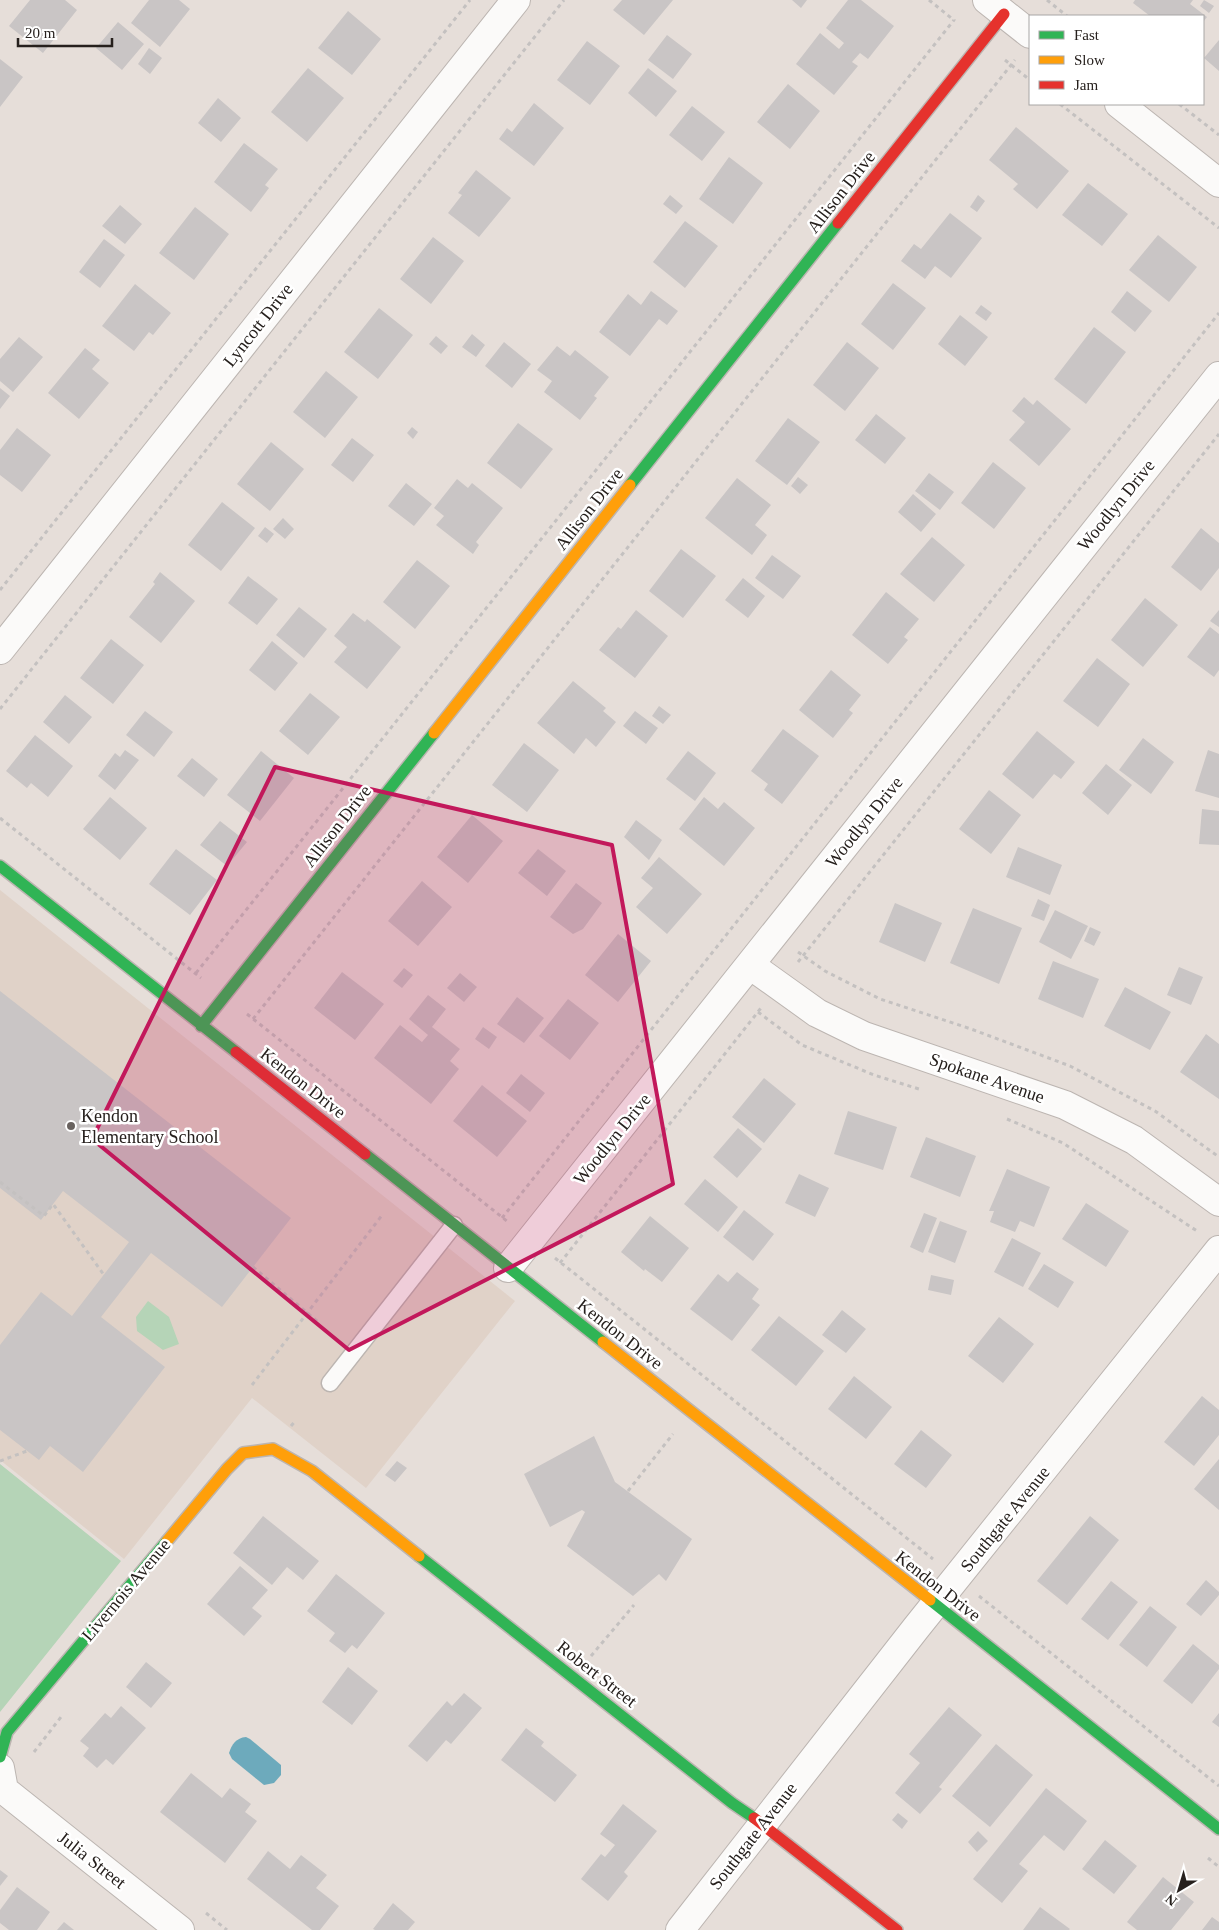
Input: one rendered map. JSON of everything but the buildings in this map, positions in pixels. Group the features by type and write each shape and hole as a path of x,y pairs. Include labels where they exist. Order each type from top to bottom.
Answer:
{"street":[{"name":"Lyncott Drive","path":"0,650 516,0"},
{"path":"996,7 1026,44"},
{"name":"Allison Drive","path":"201,1026 996,7"},
{"path":"1120,105 1219,183"},
{"name":"Woodlyn Drive","path":"508,1268 1219,376"},
{"name":"Kendon Drive","path":"0,866 1219,1830"},
{"name":"Spokane Avenue","path":"750,965 817,1013 864,1036 1065,1105 1134,1140 1219,1202"},
{"name":"Southgate Avenue","path":"680,1930 1219,1250"},
{"name":"Robert Street","path":"273,1449 312,1471 897,1930"},
{"name":"Livernois Avenue","path":"0,1757 7,1732 227,1469 243,1453 273,1449"},
{"name":"Julia Street","path":"2,1779 180,1930"}],"lane":[{"path":"330,1383 454,1225"}],"path":[{"path":"0,590 470,0"},
{"path":"0,709 564,0"},
{"path":"1046,0 1066,15"},
{"path":"1054,12 1057,8"},
{"path":"196,973 954,20"},
{"path":"253,1019 1026,44"},
{"path":"1061,105 1219,228"},
{"path":"1180,105 1219,136"},
{"path":"480,1245 1219,313"},
{"path":"560,1263 779,985 1219,434"},
{"path":"0,818 1219,1786"},
{"path":"744,912 825,971 880,998 1070,1066 1155,1111 1219,1157"},
{"path":"758,1012 802,1045 874,1075 920,1089"},
{"path":"1002,1117 1063,1143 1198,1232"},
{"path":"0,1182 44,1216 53,1204 104,1275"},
{"path":"252,1385 383,1214"},
{"path":"253,1267 318,1322"},
{"path":"628,1491 690,1411"},
{"path":"0,1462 27,1451"},
{"path":"574,1678 634,1605"}],"highlighted area":[{"path":"275,767 612,845 673,1184 349,1350 92,1139"}],"shaded area":[{"path":"0,890 515,1301 366,1488 252,1398 124,1559 0,1460"}],"green space":[{"path":"148,1301 169,1317 179,1344 163,1350 137,1331 136,1317"},
{"path":"0,1464 121,1561 0,1712"}],"water":[{"path":"246,1737 281,1765 281,1775 274,1783 264,1785 232,1759 229,1753 233,1744 237,1740"}],"traffic: fast":[{"path":"630,485 838,223"},
{"path":"201,1026 434,733"},
{"path":"0,866 236,1052"},
{"path":"365,1154 603,1342"},
{"path":"0,1757 7,1732 167,1541"},
{"path":"419,1556 732,1803 754,1818"},
{"path":"930,1600 1219,1829"}],"traffic: slow":[{"path":"434,733 630,485"},
{"path":"603,1342 930,1600"},
{"path":"167,1541 227,1469 243,1453 273,1449 312,1471 419,1556"}],"traffic: jam":[{"path":"838,223 1004,14"},
{"path":"236,1052 365,1154"},
{"path":"754,1818 897,1930"}],"place":[{"name":"Kendon Elementary School","path":"71,1126"}]}
